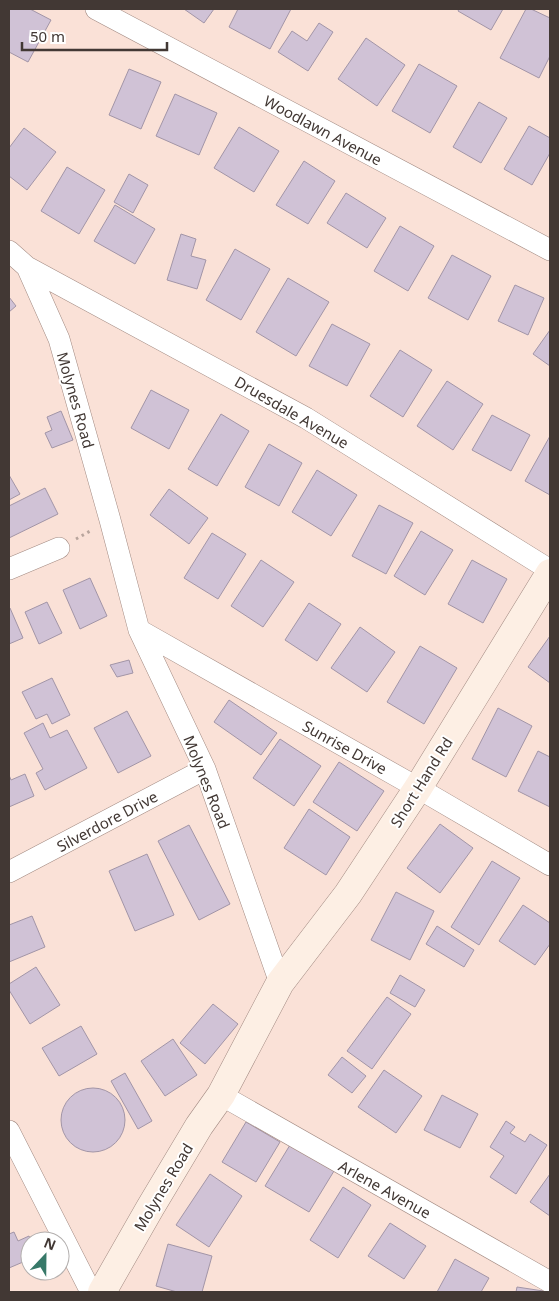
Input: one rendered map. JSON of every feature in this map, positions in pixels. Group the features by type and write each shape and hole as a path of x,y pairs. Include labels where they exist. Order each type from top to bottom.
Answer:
{"main road":[{"name":"Short Hand Rd","path":"280,983 348,894 418,788 550,571"},
{"name":"Molynes Road","path":"102,1292 150,1208 221,1095 280,983"}],"street":[{"name":"Woodlawn Avenue","path":"96,9 550,250"},
{"name":"Molynes Road","path":"9,250 27,267 59,339 139,630 205,769 280,983"},
{"name":"Druesdale Avenue","path":"27,267 306,418 550,571"},
{"path":"9,569 59,548"},
{"name":"Sunrise Drive","path":"139,630 550,865"},
{"name":"Silverdore Drive","path":"9,872 205,769"},
{"name":"Arlene Avenue","path":"221,1095 550,1282"},
{"path":"9,1131 90,1292"}],"path":[{"path":"59,548 110,520"}],"building":[{"path":"9,9 30,9 51,20 28,62 9,52"},
{"path":"184,9 214,9 204,23"},
{"path":"238,9 291,9 270,49 229,27"},
{"path":"459,9 503,9 491,30 458,11"},
{"path":"526,9 531,9 550,18 550,56 539,78 500,58"},
{"path":"319,23 333,32 308,71 278,52 292,31 307,41"},
{"path":"366,38 405,65 377,106 338,79"},
{"path":"419,64 457,86 430,133 392,111"},
{"path":"129,69 161,82 141,129 109,115"},
{"path":"175,94 217,113 199,155 156,136"},
{"path":"479,102 507,118 481,163 453,147"},
{"path":"529,126 550,138 550,153 532,185 504,169"},
{"path":"239,127 279,151 254,192 214,168"},
{"path":"24,128 56,152 27,190 9,176 9,148"},
{"path":"304,161 335,181 308,224 276,205"},
{"path":"67,167 105,190 79,234 41,211"},
{"path":"129,174 148,185 133,213 114,202"},
{"path":"346,193 386,218 367,248 327,223"},
{"path":"115,205 155,229 135,264 94,241"},
{"path":"400,226 434,246 408,291 374,271"},
{"path":"181,234 196,239 191,256 206,260 197,289 167,280"},
{"path":"235,249 270,269 241,320 206,300"},
{"path":"452,255 491,276 468,320 428,298"},
{"path":"288,278 329,302 296,356 256,332"},
{"path":"515,285 544,298 528,335 498,321"},
{"path":"9,297 16,306 9,312"},
{"path":"332,324 370,344 347,386 309,366"},
{"path":"550,330 550,366 533,354"},
{"path":"400,350 432,370 403,417 370,396"},
{"path":"447,381 483,404 453,450 417,426"},
{"path":"151,390 189,410 169,449 131,428"},
{"path":"61,411 73,440 52,448 45,433 52,430 47,417"},
{"path":"221,414 249,431 217,486 188,469"},
{"path":"492,415 530,435 511,471 472,450"},
{"path":"550,436 550,495 525,481"},
{"path":"269,444 302,463 279,506 245,487"},
{"path":"317,470 357,495 331,536 292,512"},
{"path":"9,475 20,494 9,500"},
{"path":"45,488 58,514 9,538 9,506"},
{"path":"169,489 208,518 189,544 150,515"},
{"path":"379,505 413,523 386,574 352,556"},
{"path":"421,531 453,550 425,595 394,576"},
{"path":"212,533 246,554 218,599 184,578"},
{"path":"261,560 294,582 263,627 231,606"},
{"path":"472,560 507,579 483,623 448,604"},
{"path":"90,578 107,616 80,629 63,590"},
{"path":"47,602 62,633 39,644 25,612"},
{"path":"309,603 341,624 317,661 285,640"},
{"path":"9,609 23,638 9,644"},
{"path":"360,627 395,652 367,692 331,668"},
{"path":"550,636 550,683 528,667"},
{"path":"420,646 457,668 424,724 387,702"},
{"path":"129,660 133,673 117,677 110,665"},
{"path":"52,678 70,715 52,724 47,714 36,719 22,692"},
{"path":"229,700 277,733 261,755 214,722"},
{"path":"498,708 532,726 506,777 472,759"},
{"path":"127,711 151,756 118,773 94,728"},
{"path":"43,723 50,738 67,730 87,768 45,790 36,773 43,769 24,733"},
{"path":"280,739 321,766 294,806 253,778"},
{"path":"538,751 550,757 550,807 518,791"},
{"path":"339,762 384,791 357,831 313,802"},
{"path":"25,774 34,796 9,807 9,775 11,780"},
{"path":"309,809 350,837 326,875 284,848"},
{"path":"440,824 473,848 440,893 407,868"},
{"path":"189,825 230,904 199,920 158,841"},
{"path":"147,854 174,915 135,931 109,871"},
{"path":"492,861 520,878 479,945 451,927"},
{"path":"396,892 434,911 410,960 371,940"},
{"path":"523,905 550,923 550,944 535,965 499,941"},
{"path":"32,916 45,947 9,962 9,925"},
{"path":"437,926 474,950 464,967 426,944"},
{"path":"36,967 60,1005 30,1024 9,990 9,984"},
{"path":"400,975 425,990 415,1007 390,993"},
{"path":"387,997 411,1014 372,1069 347,1051"},
{"path":"213,1004 238,1024 205,1064 180,1043"},
{"path":"81,1026 97,1054 59,1076 42,1048"},
{"path":"173,1039 197,1075 165,1096 141,1061"},
{"path":"342,1057 366,1076 352,1093 328,1075"},
{"path":"384,1070 422,1096 396,1133 358,1107"},
{"path":"125,1073 152,1121 138,1129 111,1081"},
{"path":"87,1088 99,1088 116,1097 123,1108 125,1120 123,1132 116,1143 99,1152 87,1152 75,1147 66,1138 61,1126 61,1114 66,1102 75,1093"},
{"path":"442,1095 478,1114 460,1148 424,1130"},
{"path":"506,1121 515,1127 510,1133 525,1142 530,1134 547,1145 516,1194 490,1177 504,1156 490,1147"},
{"path":"246,1122 280,1142 256,1182 222,1162"},
{"path":"290,1145 334,1171 309,1212 265,1186"},
{"path":"210,1174 242,1196 209,1247 176,1225"},
{"path":"550,1174 550,1216 530,1202"},
{"path":"343,1187 371,1205 338,1258 310,1240"},
{"path":"390,1223 426,1246 404,1279 368,1256"},
{"path":"14,1232 18,1241 20,1240 20,1263 9,1268 9,1234"},
{"path":"168,1244 212,1256 202,1292 177,1292 156,1286"},
{"path":"455,1259 489,1278 481,1292 437,1292"},
{"path":"517,1287 550,1292 516,1292"}]}
